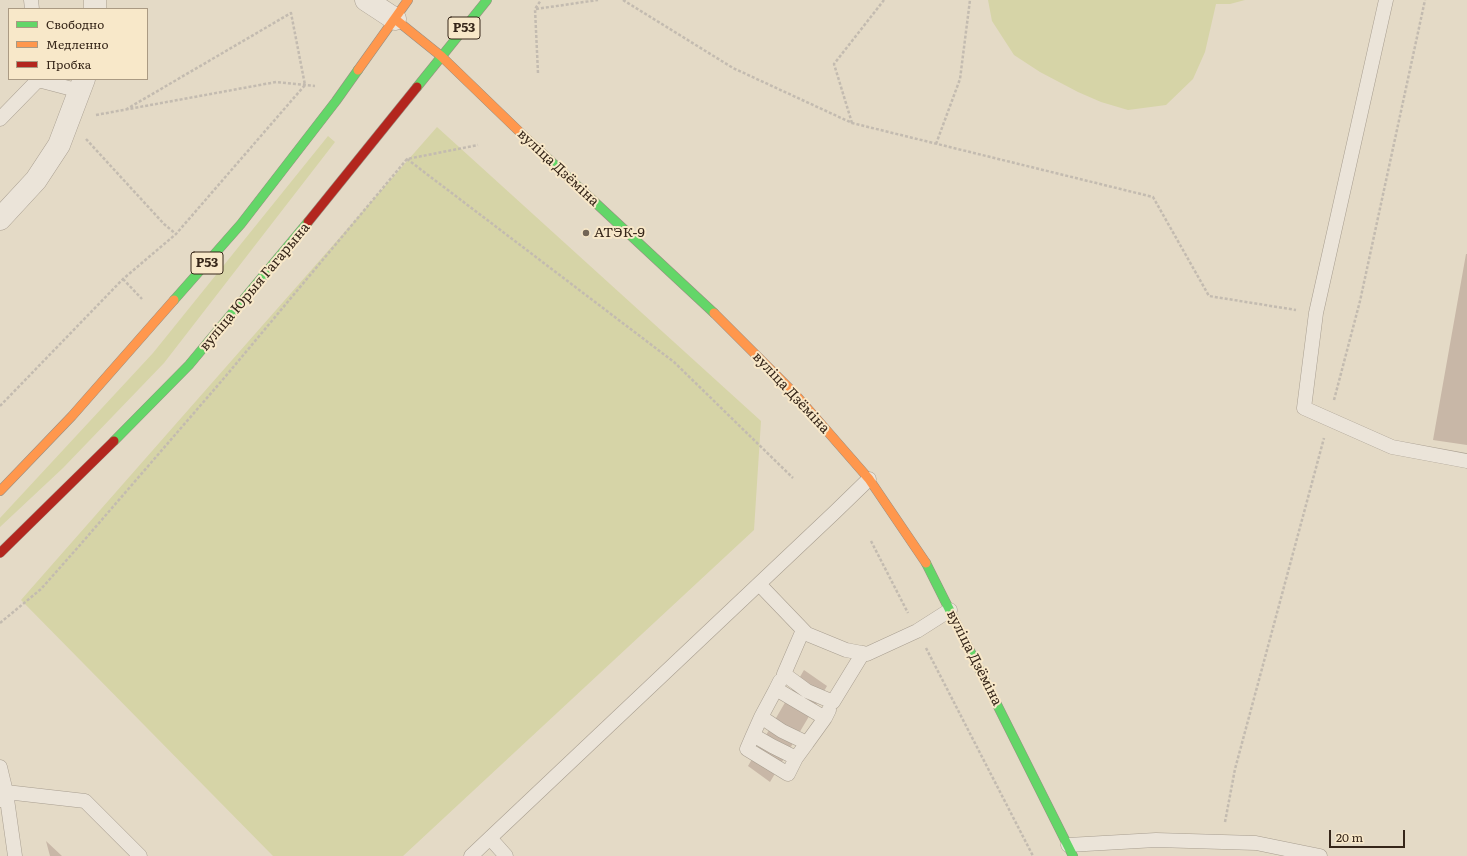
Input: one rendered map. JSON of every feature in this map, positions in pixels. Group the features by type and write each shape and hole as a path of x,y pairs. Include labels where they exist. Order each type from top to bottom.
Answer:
{"main road":[{"name":"Р53","path":"0,491 72,416 241,224 336,101 408,0"},
{"name":"вуліца Юрыя Гагарына","path":"0,553 189,365 338,186 487,0"},
{"name":"вуліца Дзёміна","path":"395,19 441,56 502,116 732,330 794,393 869,479 928,566 1070,850"}],"street":[{"path":"366,0 395,19"},
{"path":"0,220 36,180 59,144 82,85"}],"lane":[{"path":"1386,0 1316,313 1304,408 1392,447 1467,461"},
{"path":"0,120 37,80"},
{"path":"45,80 82,85"},
{"path":"470,856 869,479"},
{"path":"759,584 807,634 846,650 867,654 917,631 950,610"},
{"path":"804,630 784,674 753,734 772,746 796,758 825,718 863,653"},
{"path":"784,674 807,691 833,702"},
{"path":"776,689 825,718"},
{"path":"761,717 782,731 807,743"},
{"path":"0,767 3,796 15,856"},
{"path":"3,796 85,802 140,856"},
{"path":"490,838 506,856"},
{"path":"1070,850 1156,840 1256,843 1320,856"}],"path":[{"path":"538,73 535,9 541,0"},
{"path":"535,9 598,0"},
{"path":"623,0 733,68 852,124 1153,197 1209,296 1316,313"},
{"path":"852,124 834,64 884,0"},
{"path":"936,144 960,79 970,0"},
{"path":"125,110 291,13 305,85"},
{"path":"68,120 276,82 315,86"},
{"path":"0,406 124,279 176,234 305,85"},
{"path":"68,120 164,224 176,234"},
{"path":"0,623 41,589 80,545 230,371 407,159 478,144"},
{"path":"407,159 674,362 793,478"},
{"path":"871,540 1033,856"}],"shaded area":[{"path":"988,0 1245,0 1230,4 1216,4 1205,52 1193,79 1166,105 1128,110 1101,102 1078,92 1040,72 1014,55 992,21"},
{"path":"437,127 761,421 754,530 403,856 273,856 21,600"},
{"path":"328,136 335,142 164,363 63,468 0,527 0,518 153,353"}],"building":[{"path":"1467,254 1467,445 1433,440"},
{"path":"804,670 827,686 770,782 748,766"},
{"path":"46,841 62,856 50,856"}],"traffic: fast":[{"path":"417,87 487,0"},
{"path":"174,300 241,224 336,101 358,70"},
{"path":"528,140 714,313"},
{"path":"114,441 189,365 308,222"},
{"path":"926,563 1073,856"}],"traffic: slow":[{"path":"358,70 408,0"},
{"path":"395,19 441,56 528,140"},
{"path":"0,491 72,416 174,300"},
{"path":"714,313 794,393 869,479 926,563"}],"traffic: jam":[{"path":"308,222 417,87"},
{"path":"0,553 114,441"}],"place":[{"name":"АТЭК-9","path":"586,233"}]}
